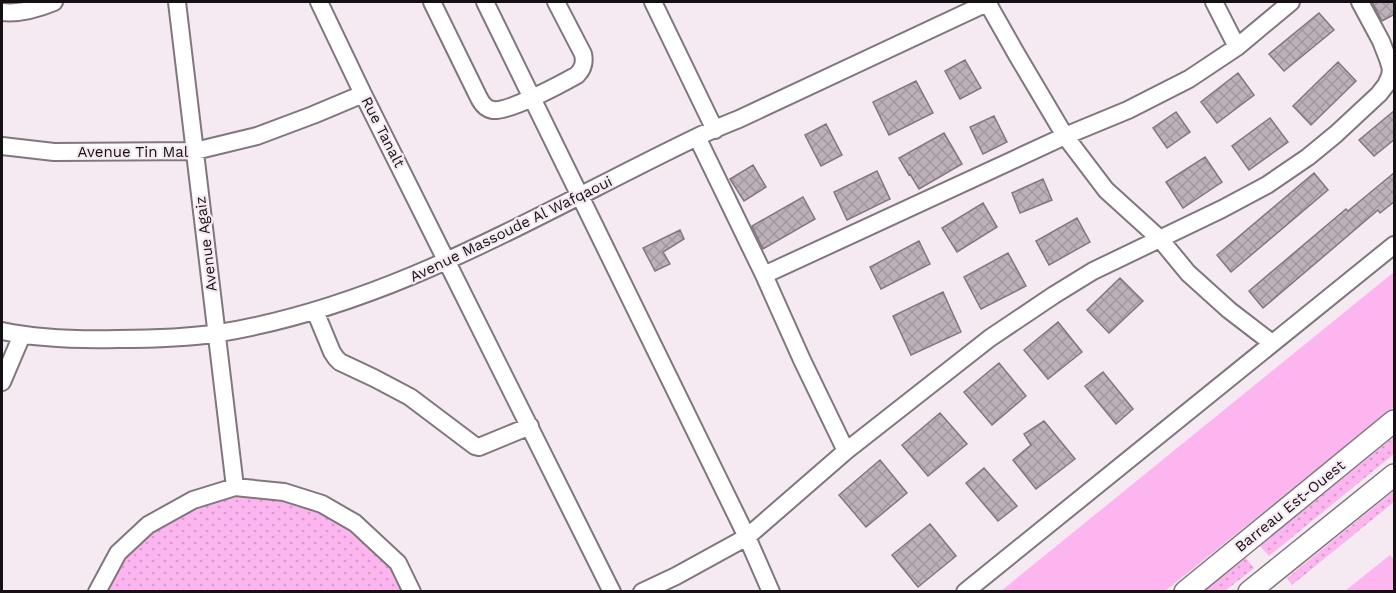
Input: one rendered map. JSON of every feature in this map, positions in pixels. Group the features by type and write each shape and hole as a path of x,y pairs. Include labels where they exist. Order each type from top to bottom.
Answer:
{"main road":[{"name":"Barreau Est-Ouest","path":"1185,591 1395,421"},
{"path":"1249,591 1395,475"}],"street":[{"path":"4,13 24,12 54,2"},
{"name":"Avenue Agaiz","path":"177,2 235,487"},
{"name":"Rue Tanalt","path":"320,2 363,94 612,591"},
{"path":"432,2 479,98 486,107 500,110 532,98 577,75 583,66 583,54 556,2"},
{"path":"485,2 747,537 771,591"},
{"path":"653,2 715,130"},
{"path":"988,2 1065,136 1106,190 1160,239 1188,273 1229,310 1272,343"},
{"name":"Avenue Massoude Al Wafqaoui","path":"2,332 61,338 129,339 216,334 266,324 360,297 448,261 697,137 988,2"},
{"path":"1214,2 1237,46"},
{"path":"764,274 1065,136 1128,110 1189,79 1237,46 1292,2"},
{"path":"642,591 676,576 747,537 846,451 990,338 1029,312 1093,271 1222,209 1267,185 1308,157 1378,94 1390,76 1381,41 1360,2"},
{"name":"Avenue Tin Mal","path":"2,146 54,152 195,152 257,136 363,94"},
{"path":"697,137 846,451"},
{"path":"965,591 1395,245"},
{"path":"315,311 332,352 340,362 410,397 475,446 479,447 530,426"},
{"path":"2,382 22,335"},
{"path":"97,591 118,553 148,525 193,500 235,487 284,492 322,504 355,523 398,562 412,591"}],"shaded area":[{"path":"1394,272 1394,407 1165,591 1001,591"},
{"path":"1394,437 1394,454 1269,556 1260,546"},
{"path":"1394,491 1394,502 1292,585 1287,578"},
{"path":"234,496 282,499 316,511 355,534 389,567 404,591 105,592 110,577 136,544 183,514"},
{"path":"1390,555 1394,560 1394,591 1345,591"},
{"path":"1246,558 1254,568 1225,591 1204,591"}],"building":[{"path":"1372,2 1395,2 1395,14 1382,21"},
{"path":"1319,13 1334,30 1284,71 1269,54"},
{"path":"965,60 981,88 960,99 945,71"},
{"path":"1338,62 1356,81 1311,125 1293,106"},
{"path":"1238,73 1254,95 1217,123 1201,102"},
{"path":"916,81 933,113 889,135 873,102"},
{"path":"1395,110 1395,139 1374,156 1359,140"},
{"path":"1176,112 1190,132 1167,148 1153,128"},
{"path":"994,116 1007,142 983,154 970,127"},
{"path":"1270,118 1288,142 1249,170 1232,146"},
{"path":"826,124 842,155 821,166 805,135"},
{"path":"944,133 962,164 919,189 899,158"},
{"path":"1205,157 1222,182 1183,208 1166,182"},
{"path":"753,165 766,187 744,201 730,179"},
{"path":"877,171 890,199 847,220 834,192"},
{"path":"1395,172 1395,201 1380,213 1378,210 1263,308 1249,291 1346,209 1348,211"},
{"path":"1314,173 1328,190 1231,272 1217,255"},
{"path":"1043,179 1052,200 1020,213 1012,193"},
{"path":"803,197 815,219 763,249 752,226"},
{"path":"983,203 997,227 957,252 942,228"},
{"path":"1077,218 1090,242 1049,265 1036,241"},
{"path":"680,230 684,239 663,252 670,264 655,271 643,248"},
{"path":"919,241 930,264 881,289 870,267"},
{"path":"1008,253 1026,286 981,309 964,277"},
{"path":"1120,278 1143,301 1109,333 1087,310"},
{"path":"943,292 961,332 911,355 893,316"},
{"path":"1058,322 1082,352 1048,379 1024,350"},
{"path":"999,363 1026,396 992,425 964,392"},
{"path":"1103,372 1133,409 1116,424 1085,386"},
{"path":"940,413 967,444 928,476 902,445"},
{"path":"1044,421 1075,459 1036,489 1013,460 1031,445 1024,434"},
{"path":"880,460 907,493 866,527 839,495"},
{"path":"984,468 1017,506 998,521 966,483"},
{"path":"930,524 956,556 918,587 892,555"}]}
